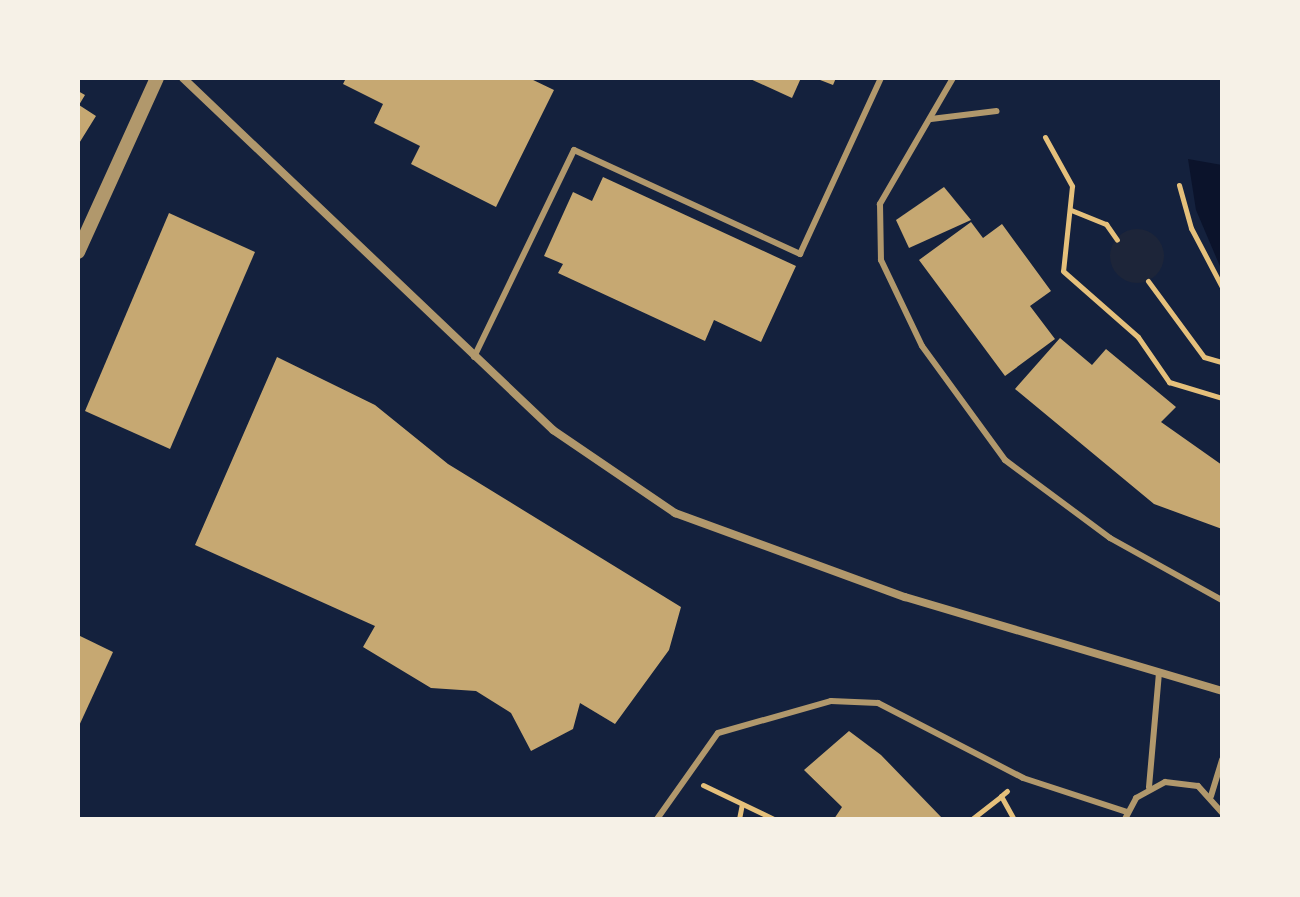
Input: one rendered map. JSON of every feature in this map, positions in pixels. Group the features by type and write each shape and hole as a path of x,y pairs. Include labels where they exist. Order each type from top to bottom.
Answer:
{"street":[{"path":"79,248 157,78"},
{"path":"183,78 553,430 675,513 905,597 1222,691"}],"lane":[{"path":"474,357 574,150 800,254 881,78"},
{"path":"953,78 880,204 881,260 922,346 1005,460 1110,538 1222,600"},
{"path":"931,119 997,111"},
{"path":"657,819 683,776 718,733 831,701 878,703 1023,778 1126,815 1149,787 1159,672"},
{"path":"1211,796 1222,760"},
{"path":"1149,787 1181,781 1211,796 1222,813"}],"path":[{"path":"1045,137 1072,186 1063,271 1083,295 1138,337 1169,382 1222,398"},
{"path":"1179,185 1191,228 1222,287"},
{"path":"1071,210 1106,224 1117,240"},
{"path":"1148,281 1204,357 1222,362"},
{"path":"683,776 774,819"},
{"path":"972,819 1023,778"},
{"path":"1001,796 1014,819"},
{"path":"739,819 742,804"}],"shaded area":[{"path":"1188,159 1222,165 1222,271 1196,210"},
{"path":"1137,229 1156,237 1164,256 1156,275 1137,283 1118,275 1110,256 1118,237"}],"building":[{"path":"346,78 529,78 554,90 496,207 411,164 420,146 374,123 383,104 343,84"},
{"path":"748,78 801,78 792,98"},
{"path":"815,78 836,78 833,85"},
{"path":"78,91 85,95 79,105 96,116 78,145"},
{"path":"603,177 796,266 761,342 714,320 705,341 558,273 563,264 544,256 573,192 592,201"},
{"path":"944,187 971,220 909,248 896,220"},
{"path":"169,213 255,252 170,449 85,411"},
{"path":"971,222 983,238 1002,224 1051,291 1030,306 1055,339 1005,376 919,260"},
{"path":"1060,338 1092,365 1106,349 1176,407 1161,422 1222,465 1222,529 1154,504 1015,389"},
{"path":"277,357 375,405 448,464 681,607 669,650 615,724 580,703 573,729 531,751 511,713 476,691 431,688 363,647 375,626 195,545"},
{"path":"78,635 113,652 78,728"},
{"path":"849,731 881,755 943,819 834,819 842,807 804,770"}]}
